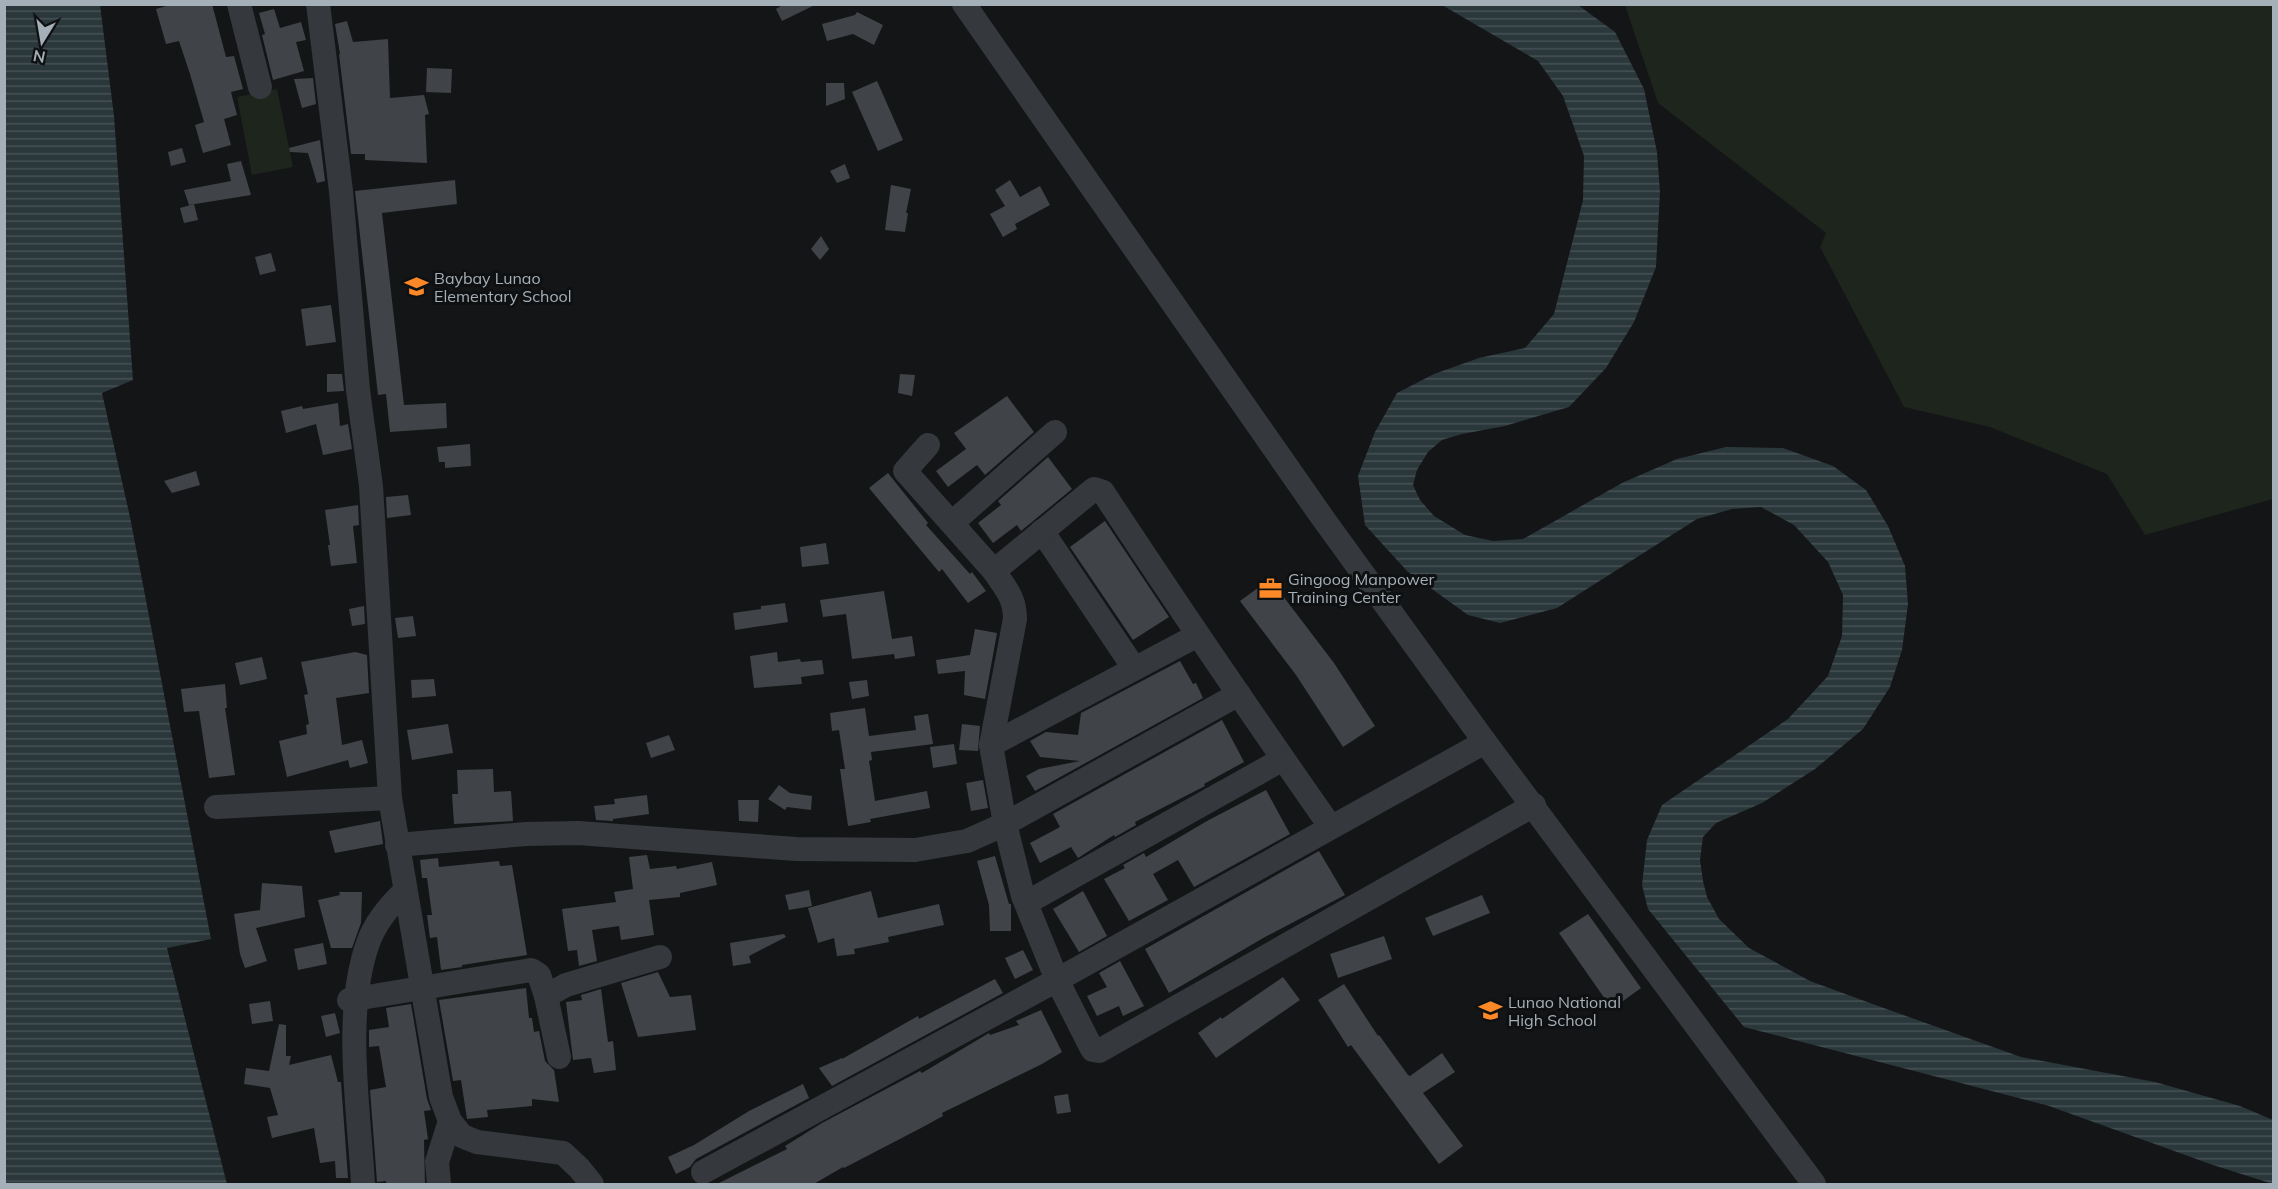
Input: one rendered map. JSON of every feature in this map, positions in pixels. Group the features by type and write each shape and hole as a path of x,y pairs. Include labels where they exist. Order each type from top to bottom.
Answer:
{"street":[{"path":"239,4 260,87"},
{"path":"318,4 341,191 358,390 371,486 390,798 441,1097 450,1121 462,1136 477,1142 563,1153 592,1185"},
{"path":"964,4 1308,497 1485,742 1814,1185"},
{"path":"952,523 1055,432"},
{"path":"928,445 905,471 994,571 1014,601 1015,619 991,744 1005,825 1026,903 1057,980 1093,1050 1099,1051 1534,805"},
{"path":"994,571 1094,489 1103,492 1198,635 1330,826"},
{"path":"1042,531 1134,668"},
{"path":"991,744 1198,635"},
{"path":"397,845 526,834 578,834 796,849 915,850 967,841 1005,825 1239,694"},
{"path":"703,1173 1057,980 1330,826 1485,742"},
{"path":"1026,903 1283,759"},
{"path":"216,807 390,798"},
{"path":"363,1185 353,1000 368,942 376,925 392,903 405,891"},
{"path":"546,996 566,985 660,957"},
{"path":"353,1000 531,970 539,975 546,996 559,1057"},
{"path":"439,1185 437,1162 450,1121"}],"shaded area":[{"path":"5,4 100,5 114,116 133,380 102,393 130,517 211,939 167,948 227,1184 5,1184"},
{"path":"1442,5 1578,5 1615,32 1644,89 1657,152 1660,192 1656,267 1634,322 1606,368 1569,407 1505,426 1442,440 1428,452 1417,470 1413,485 1420,500 1434,516 1465,535 1493,541 1523,539 1622,483 1677,459 1726,447 1783,448 1833,466 1866,490 1888,526 1905,566 1908,604 1902,650 1890,687 1863,729 1815,769 1762,803 1716,823 1703,837 1700,860 1703,881 1707,897 1719,919 1749,948 1810,981 1881,1007 2021,1057 2155,1082 2240,1106 2273,1120 2273,1184 2049,1106 1744,1027 1648,909 1642,885 1647,840 1662,805 1788,719 1828,676 1842,636 1843,595 1828,562 1794,525 1761,507 1732,509 1697,519 1557,608 1500,623 1468,615 1407,571 1365,525 1358,476 1375,432 1397,393 1434,374 1479,358 1525,348 1554,314 1583,200 1584,156 1563,96 1538,61"},
{"path":"1625,5 2273,5 2273,499 2145,535 2107,474 1990,427 1904,407 1820,247 1826,233 1658,103"},
{"path":"277,89 293,167 252,175 237,97"}],"building":[{"path":"173,4 212,4 226,57 234,56 243,89 231,92 237,115 224,119 231,145 203,153 195,125 204,122 190,74 179,41 166,44 156,9"},
{"path":"784,4 817,4 782,21 776,9"},
{"path":"274,9 280,28 301,22 306,40 296,42 304,71 273,80 259,13"},
{"path":"857,12 883,25 874,45 853,34 827,41 822,24 855,15"},
{"path":"347,21 353,42 388,39 390,98 424,95 429,114 425,115 427,163 365,160 365,154 351,154 335,24"},
{"path":"427,68 452,69 451,93 426,92"},
{"path":"313,78 316,104 302,108 294,79"},
{"path":"877,81 903,140 878,151 852,92"},
{"path":"826,83 844,83 845,99 826,106"},
{"path":"320,140 325,181 317,183 308,153 290,152 289,148"},
{"path":"182,148 186,162 171,166 168,152"},
{"path":"241,161 251,195 189,205 184,190 231,181 227,164"},
{"path":"845,164 850,178 837,183 830,171"},
{"path":"455,180 457,204 382,213 404,405 446,403 447,428 390,432 386,394 378,395 355,191"},
{"path":"1010,180 1020,197 1040,186 1050,205 1015,224 1017,229 1003,237 990,214 1005,206 995,190"},
{"path":"891,185 911,189 905,232 885,230"},
{"path":"194,204 198,220 184,223 180,208"},
{"path":"821,236 829,249 820,260 811,249"},
{"path":"271,253 276,271 260,275 255,257"},
{"path":"331,305 336,342 306,346 301,309"},
{"path":"327,374 342,374 344,391 327,392"},
{"path":"900,374 915,375 912,396 898,393"},
{"path":"1007,396 1034,432 985,475 977,465 948,487 936,471 966,449 954,433"},
{"path":"338,403 340,426 348,424 352,449 323,455 316,424 286,433 281,411 302,406 303,409"},
{"path":"470,444 471,466 445,468 445,462 439,462 437,447"},
{"path":"1048,457 1072,489 1021,531 1017,525 993,543 978,523 1001,505 998,501"},
{"path":"196,471 200,485 172,493 164,481"},
{"path":"888,473 928,523 926,525 970,574 972,572 986,591 968,603 942,569 939,572 869,488"},
{"path":"408,495 411,515 387,518 386,497"},
{"path":"358,505 359,525 353,526 357,563 331,566 325,510"},
{"path":"1105,521 1169,617 1133,640 1070,547"},
{"path":"826,543 829,564 802,567 800,547"},
{"path":"1270,579 1334,663 1375,726 1343,747 1296,675 1240,601"},
{"path":"884,591 892,639 912,636 915,656 895,659 894,654 852,659 846,614 823,617 820,600"},
{"path":"785,603 788,622 735,630 733,613"},
{"path":"364,606 365,624 352,626 349,609"},
{"path":"413,616 416,636 398,638 395,618"},
{"path":"975,629 997,633 985,699 964,695 965,671 938,674 936,660 970,655"},
{"path":"355,652 367,655 369,693 336,698 342,745 362,740 368,763 350,768 348,760 287,777 279,741 307,734 306,725 309,724 304,695 308,694 301,662"},
{"path":"777,652 778,662 800,659 801,662 822,660 824,674 801,677 802,684 754,688 750,656"},
{"path":"262,657 267,679 240,685 235,663"},
{"path":"1180,661 1193,684 1196,683 1203,698 1035,791 1026,776 1039,769 1080,761 1040,757 1030,741 1046,732 1078,735 1081,713"},
{"path":"434,679 436,696 412,698 411,680"},
{"path":"867,680 869,696 852,699 849,682"},
{"path":"225,684 227,708 225,708 235,775 209,778 199,711 184,712 181,689"},
{"path":"865,708 869,736 916,730 914,716 928,714 933,744 871,752 872,760 869,761 875,801 927,791 930,808 870,819 871,822 848,826 840,769 845,769 839,730 832,731 830,713"},
{"path":"1222,720 1244,762 1204,784 1205,786 1135,822 1136,825 1115,837 1114,835 1078,858 1071,847 1040,863 1030,843 1060,827 1053,814"},
{"path":"448,724 453,753 412,760 407,730"},
{"path":"962,724 980,726 978,751 959,750"},
{"path":"669,735 675,750 651,758 646,743"},
{"path":"954,744 957,764 933,768 930,747"},
{"path":"493,769 494,792 511,791 513,821 454,824 452,794 458,794 457,770"},
{"path":"983,780 988,808 971,811 966,783"},
{"path":"779,785 790,793 812,796 811,810 787,807 785,810 768,799"},
{"path":"1266,790 1290,834 1194,887 1178,860 1153,874 1168,900 1129,921 1104,879 1125,868 1123,865 1144,853 1146,857"},
{"path":"647,795 649,814 613,819 613,821 596,820 594,806 615,804 614,799"},
{"path":"738,800 759,800 758,822 739,821"},
{"path":"380,821 383,844 335,853 329,831"},
{"path":"1319,851 1345,895 1265,937 1169,993 1145,949"},
{"path":"647,855 650,869 676,866 677,869 712,862 717,885 680,893 680,897 649,900 654,935 621,940 619,926 592,930 597,961 579,966 577,950 568,951 562,909 616,902 614,892 633,889 629,857"},
{"path":"995,856 1009,904 1011,904 1011,931 990,931 989,905 977,861"},
{"path":"438,858 439,867 499,861 500,866 512,865 527,955 441,970 437,937 430,938 427,915 432,915 427,878 422,878 420,860"},
{"path":"262,883 302,886 305,917 256,928 267,961 245,968 240,954 234,914 260,910"},
{"path":"809,890 812,906 789,910 785,895"},
{"path":"871,891 878,918 939,904 944,925 888,937 889,942 854,949 855,954 837,956 834,938 818,943 808,908"},
{"path":"1083,891 1107,936 1079,952 1053,909"},
{"path":"339,892 362,892 361,923 352,948 331,948 318,900 340,895"},
{"path":"1482,895 1490,913 1433,936 1425,918"},
{"path":"1588,914 1641,988 1612,1009 1559,933"},
{"path":"784,934 786,937 749,956 751,963 733,966 730,943"},
{"path":"1384,936 1392,959 1338,978 1330,954"},
{"path":"323,943 327,964 298,970 294,949"},
{"path":"1023,950 1033,970 1015,979 1005,958"},
{"path":"1120,961 1144,1006 1123,1016 1119,1006 1097,1016 1087,996 1107,987 1099,973"},
{"path":"658,972 670,997 691,995 696,1030 638,1037 621,983"},
{"path":"1283,977 1300,1000 1216,1058 1198,1033"},
{"path":"995,979 1003,993 832,1086 819,1068 842,1059 918,1016 919,1019"},
{"path":"1344,984 1378,1036 1408,1075 1410,1076 1442,1053 1455,1072 1423,1093 1463,1146 1439,1164 1351,1045 1348,1047 1318,1000"},
{"path":"526,988 529,1018 532,1018 534,1032 539,1031 545,1061 554,1070 559,1102 532,1099 532,1106 487,1110 488,1117 467,1119 461,1080 453,1081 439,1000"},
{"path":"601,989 608,1042 613,1041 616,1070 594,1073 591,1058 573,1060 566,1002 582,1000 581,995"},
{"path":"270,1001 273,1021 252,1024 249,1004"},
{"path":"411,1004 427,1099 431,1110 424,1111 428,1139 424,1140 425,1185 386,1185 386,1181 377,1182 370,1090 386,1087 379,1046 369,1047 369,1030 389,1027 386,1008"},
{"path":"1041,1010 1062,1052 1042,1064 942,1113 943,1116 812,1185 715,1185 787,1149 785,1146 822,1123 920,1071 922,1073 989,1033 990,1035 1019,1025 1016,1021"},
{"path":"335,1013 340,1033 326,1037 321,1016"},
{"path":"279,1024 286,1025 286,1056 291,1056 289,1065 331,1055 338,1082 341,1082 348,1178 336,1178 335,1161 320,1163 314,1128 272,1138 267,1117 278,1115 270,1088 244,1084 246,1068 269,1071"},
{"path":"803,1084 809,1098 696,1159 690,1167 676,1174 668,1157 694,1145 749,1111"},
{"path":"1068,1094 1071,1112 1057,1114 1054,1096"}],"place":[{"name":"Baybay Lunao Elementary School","path":"416,287"},
{"name":"Gingoog Manpower Training Center","path":"1270,588"},
{"name":"Lunao National High School","path":"1490,1011"}]}
